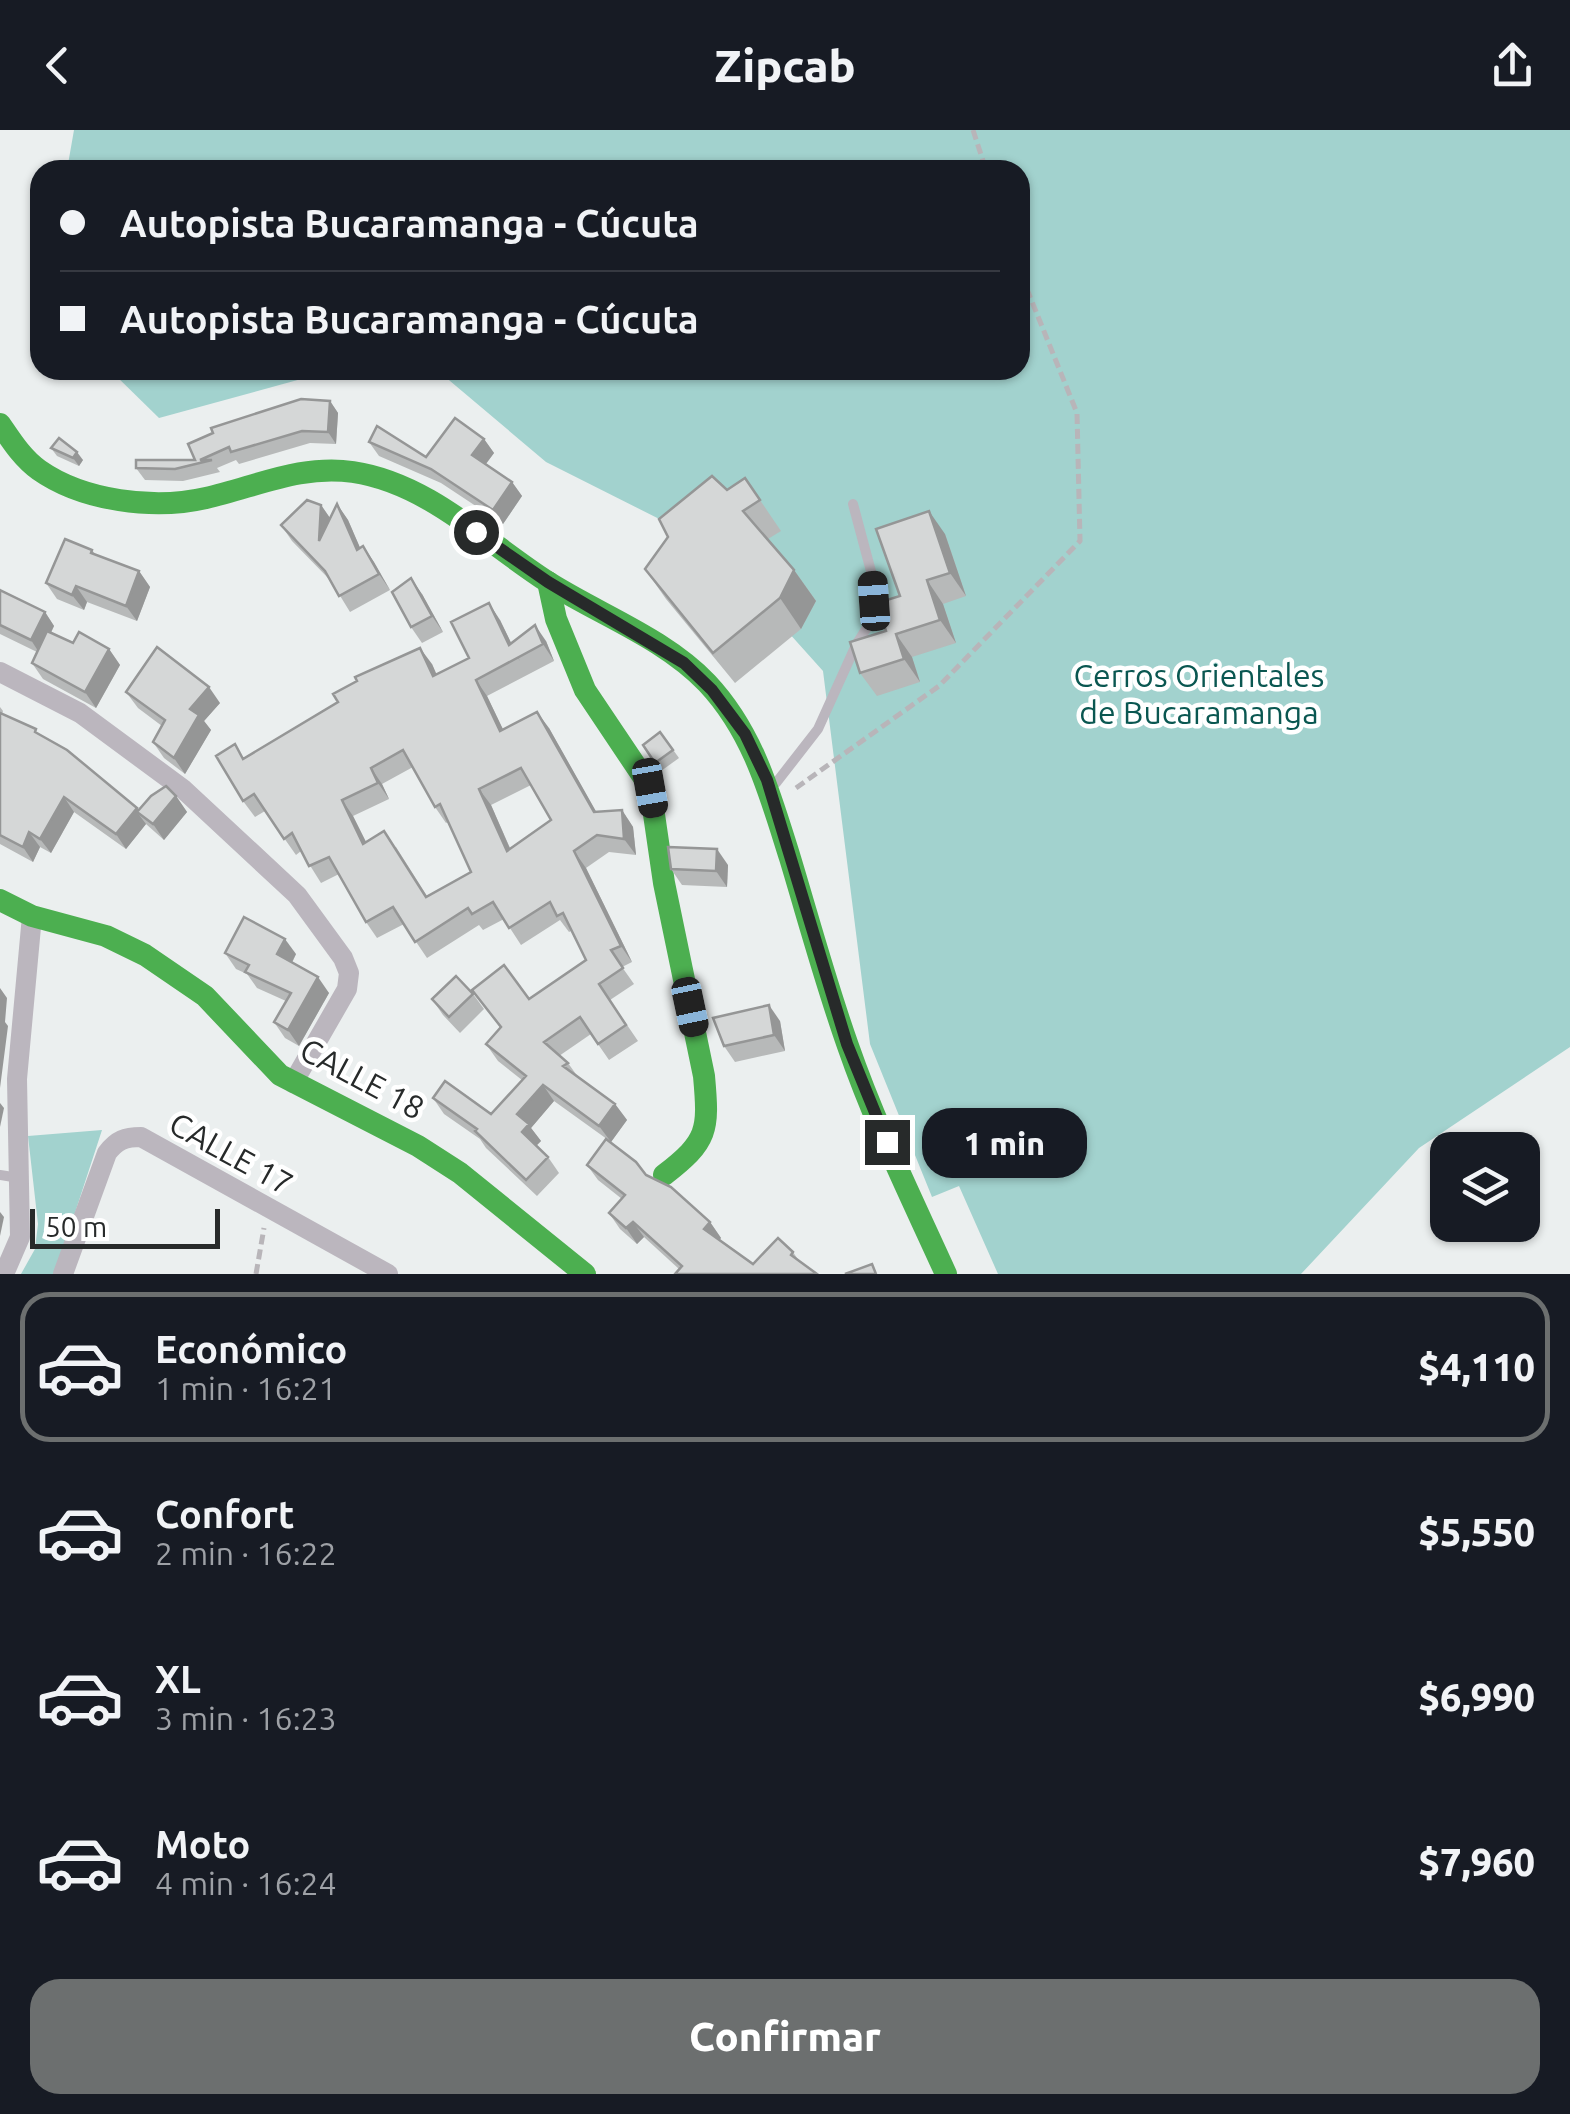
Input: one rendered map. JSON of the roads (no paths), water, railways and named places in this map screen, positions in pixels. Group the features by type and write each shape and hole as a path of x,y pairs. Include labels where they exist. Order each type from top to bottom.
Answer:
{"main road":[{"path":"0,424 25,458 41,472 92,491 152,502 185,502 302,471 360,472 422,498 548,582 684,663 712,690 745,734 771,798 872,1112 946,1274"},
{"path":"548,582 556,619 586,690 650,788 664,883 704,1076 706,1106 697,1148 664,1175"},
{"name":"CALLE 18","path":"0,900 32,916 106,936 161,965 205,996 270,1066 293,1084 418,1146 460,1173 585,1274"}],"street":[{"path":"0,672 80,712 182,789 297,895 343,958 349,974 347,989 293,1084"},
{"path":"4,1274 20,1237 10,1176 9,1070 32,916"},
{"name":"CALLE 17","path":"64,1274 107,1153 120,1140 141,1138 388,1274"}],"lane":[{"path":"771,798 818,729 870,623 874,601 872,575 853,504"}],"park label":[{"name":"Cerros Orientales de Bucaramanga","path":"1199,694"}]}
